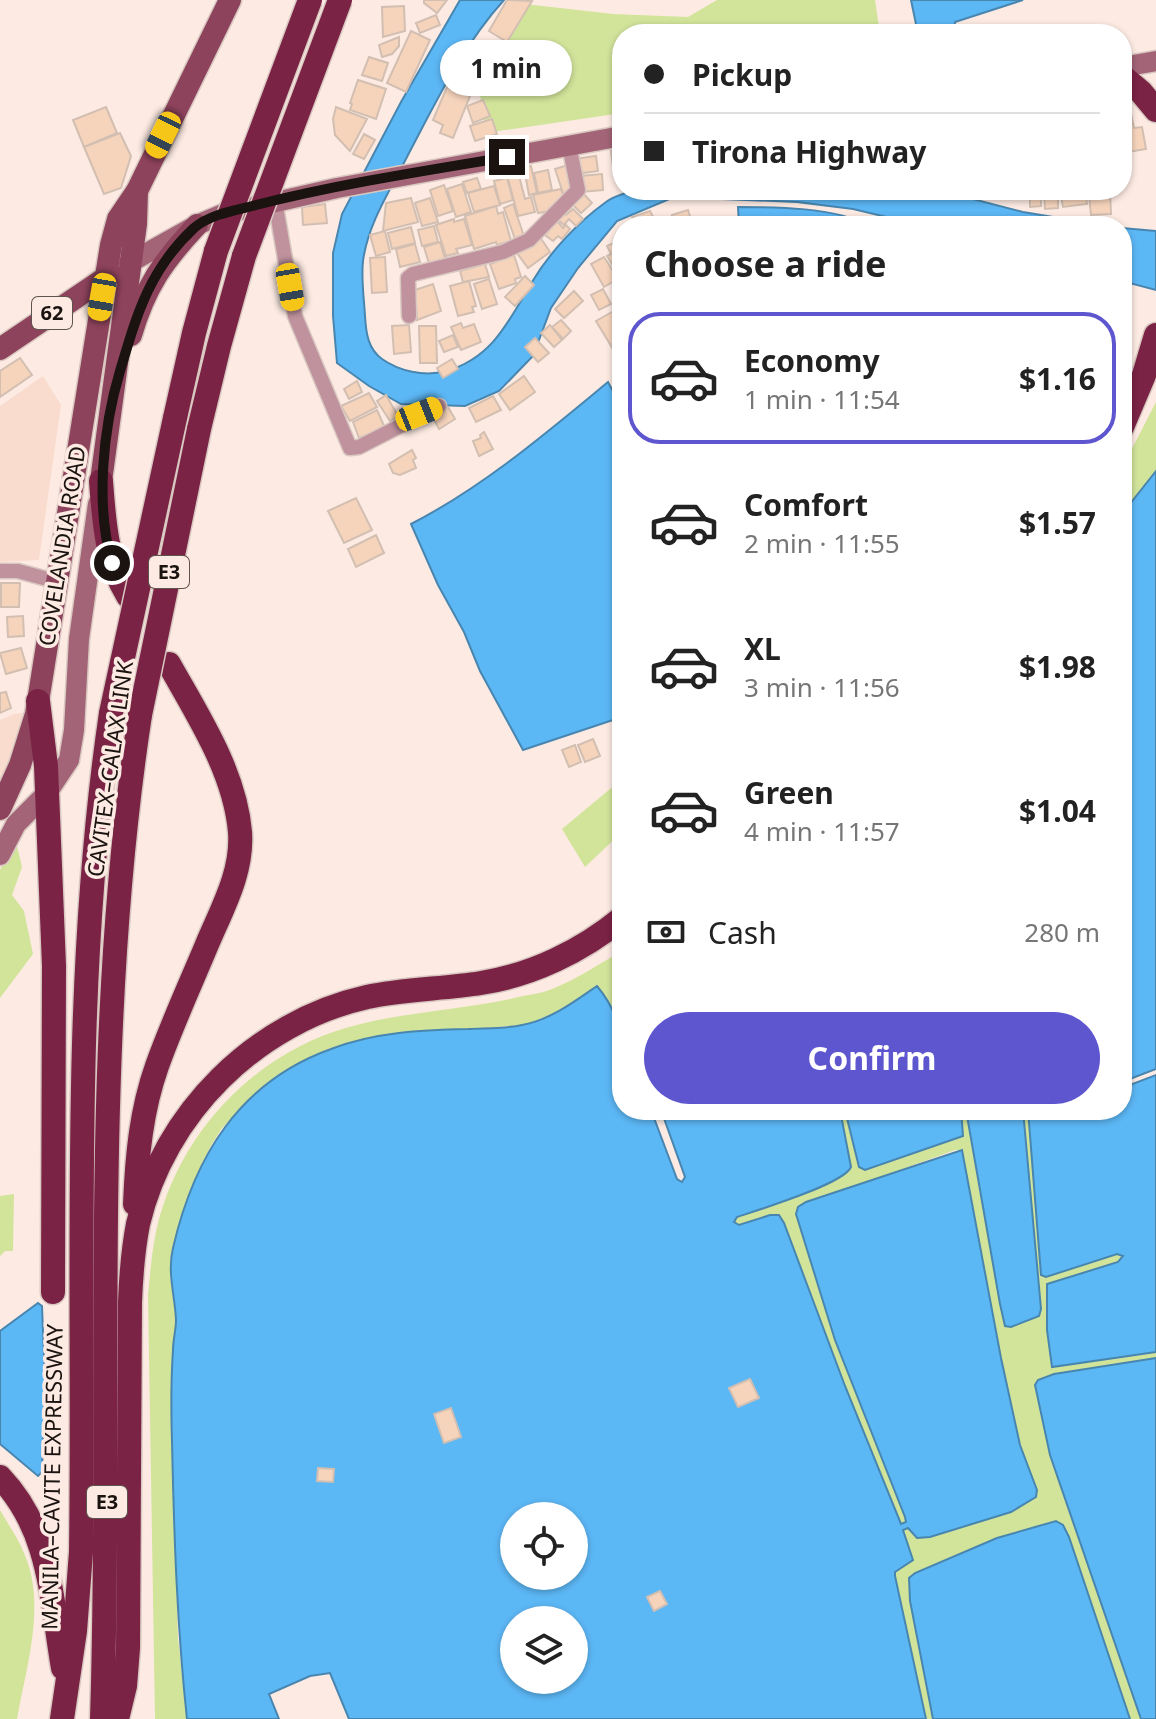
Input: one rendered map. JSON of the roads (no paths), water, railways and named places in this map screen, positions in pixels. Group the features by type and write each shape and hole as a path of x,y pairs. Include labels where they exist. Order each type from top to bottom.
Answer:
{"highway":[{"name":"CAVITEX–CALAX LINK","path":"94,1284 84,1062 100,791 111,713 194,333 216,251 310,0"},
{"name":"CAVITEX–CALAX LINK","path":"94,1284 114,969 125,833 140,715 199,429 244,256 340,0"},
{"path":"1132,84 1156,110"},
{"path":"1132,406 1156,335"},
{"path":"101,481 110,557 128,596"},
{"path":"117,1719 125,1686 128,1648 130,1302 139,1141 148,1093 164,1047 234,881 241,846 238,814 226,776 169,664"},
{"path":"38,701 47,793 55,1022 53,1292"},
{"path":"133,1251 144,1205 171,1142 205,1094 266,1040 307,1018 353,1001 382,994 485,982 528,971 564,955 612,925"},
{"name":"MANILA–CAVITE EXPRESSWAY","path":"62,1719 75,1631 81,1552 94,1284"},
{"name":"E3","path":"94,1284 107,1504 102,1719"},
{"path":"0,1477 26,1510 43,1552 53,1593 67,1691"}],"main road":[{"name":"COVELANDIA ROAD","path":"0,809 20,765 38,701 105,278 118,219 137,191 230,0"},
{"path":"1132,65 1156,61"},
{"name":"62","path":"0,349 129,263 223,214 337,188 612,138"},
{"name":"COVELANDIA ROAD","path":"0,855 16,824 47,793 69,760 74,730 79,639 116,386 136,224 137,191"},
{"path":"116,386 148,287 168,255 197,225"}],"street":[{"path":"409,316 408,278 413,274 503,252 529,240 578,190 569,145"},
{"path":"275,201 295,316 350,448 359,447 439,406"},
{"path":"0,571 18,571 58,582"}],"water":[{"path":"460,0 504,0 463,55 440,95 381,206 366,247 362,275 369,340 382,359 404,370 438,373 476,357 498,336 547,260 585,219 609,200 667,200 629,216 612,216 612,227 578,268 551,308 533,356 499,391 465,406 401,404 337,363 333,253 342,214 401,102"},
{"path":"911,0 1023,0 955,24 916,24"},
{"path":"748,200 977,200 1047,216 882,216 797,202"},
{"path":"738,207 786,208 843,216 738,216"},
{"path":"1132,229 1156,231 1156,290 1132,284"},
{"path":"608,382 612,389 612,720 523,750 480,671 411,524 463,494 537,440"},
{"path":"1156,471 1156,1069 1132,1078 1132,501"},
{"path":"597,986 612,1010 612,1120 655,1120 677,1179 682,1182 685,1177 665,1120 842,1120 851,1167 845,1174 799,1196 737,1217 734,1222 739,1225 779,1215 784,1223 901,1524 906,1522 905,1517 835,1340 796,1214 798,1207 806,1202 962,1150 1020,1445 1037,1490 1036,1497 1011,1512 930,1537 917,1538 908,1528 903,1530 913,1560 895,1572 895,1576 926,1719 349,1719 330,1673 310,1676 269,1694 279,1719 187,1719 175,1546 171,1396 176,1320 171,1266 182,1215 208,1154 246,1102 270,1081 299,1063 331,1049 399,1033 502,1028 532,1023 552,1015"},
{"path":"1156,1075 1156,1352 1052,1367 1047,1330 1047,1284 1118,1262 1123,1256 1117,1254 1046,1277 1041,1275 1029,1120 1132,1120 1132,1084"},
{"path":"847,1120 962,1120 963,1136 865,1170 859,1167"},
{"path":"968,1120 1024,1120 1041,1309 1039,1316 1011,1327 1005,1326"},
{"path":"38,1303 42,1306 45,1381 42,1472 38,1476 0,1444 0,1331"},
{"path":"1156,1358 1156,1719 1141,1719 1050,1455 1035,1385 1038,1380 1054,1374"},
{"path":"1056,1521 1063,1525 1069,1537 1130,1719 933,1719 910,1601 909,1578 997,1538"}]}
